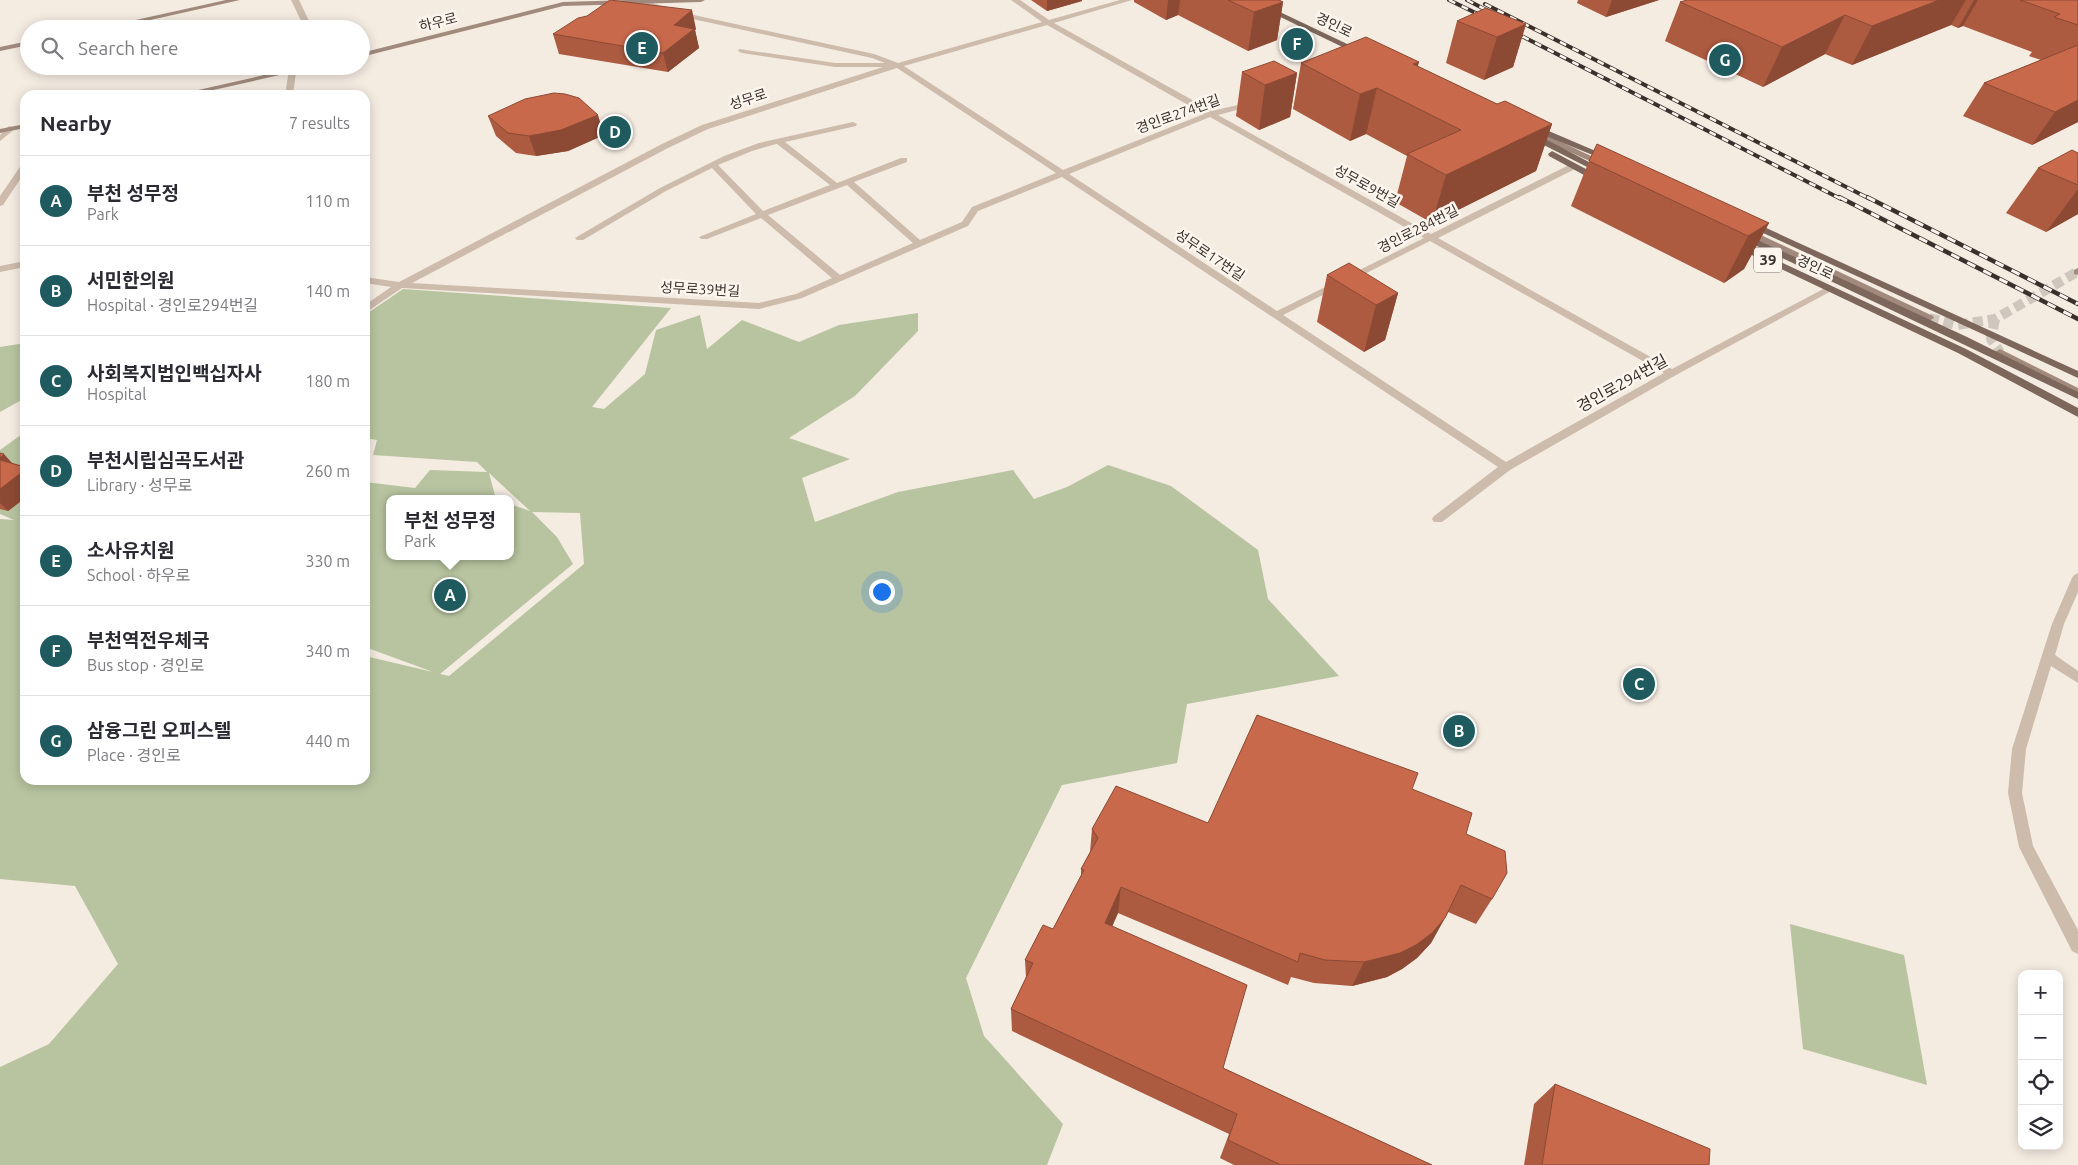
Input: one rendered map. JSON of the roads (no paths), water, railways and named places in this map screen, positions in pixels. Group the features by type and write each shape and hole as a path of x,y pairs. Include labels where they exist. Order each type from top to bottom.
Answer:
{"main road":[{"name":"경인로","path":"1249,0 1364,54"},
{"path":"1523,130 1572,167 1612,172"},
{"path":"1523,130 1612,172"},
{"path":"1523,130 1612,172"},
{"name":"경인로","path":"1738,231 1830,289 1962,351 2078,413"},
{"name":"경인로","path":"1738,231 2078,375"},
{"name":"경인로","path":"1738,231 2078,396"}],"street":[{"path":"141,20 236,0"},
{"path":"296,0 304,20"},
{"name":"하우로","path":"370,53 563,4 613,1 701,0"},
{"name":"성무로9번길","path":"1015,0 1048,22 1672,373"},
{"name":"성무로","path":"370,306 400,285 665,146 705,127 898,65 1128,0"},
{"name":"성무로17번길","path":"644,2 679,14 874,56 898,65 1506,468"},
{"path":"0,49 20,45"},
{"path":"742,51 835,65 898,65"},
{"path":"204,90 277,75"},
{"path":"290,90 292,75"},
{"name":"경인로274번길","path":"975,209 1211,114 1262,100"},
{"path":"580,238 653,196 745,150 854,124"},
{"path":"0,131 20,127"},
{"path":"0,139 12,128"},
{"path":"779,141 836,186"},
{"path":"704,237 904,160"},
{"path":"714,164 736,191 794,243 839,279"},
{"name":"경인로284번길","path":"1276,315 1572,167"},
{"path":"0,203 20,173"},
{"path":"848,181 919,244"},
{"name":"성무로39번길","path":"370,281 400,285 758,306 799,296 965,224 975,209"},
{"path":"1738,231 1929,318"},
{"path":"0,268 20,265"},
{"name":"경인로294번길","path":"1438,519 1506,468 1672,373 1830,289"},
{"path":"2000,352 2078,392"},
{"path":"2078,578 2058,624 2019,749 2015,793 2026,847 2078,946"},
{"path":"2048,657 2078,678"}],"tunnel":[{"path":"1995,319 2077,272"},
{"path":"1929,318 1957,325 1995,319"},
{"path":"1995,319 1991,339 2000,352"}],"railway":[{"path":"1449,0 1488,19"},
{"path":"1467,0 1490,12"},
{"path":"1485,4 1870,199"},
{"path":"1510,30 1841,199"},
{"path":"1839,197 2078,319"},
{"path":"1867,197 2078,304"}],"place":[{"name":"부천역전우체국","path":"1297,44"},
{"name":"소사유치원","path":"642,48"},
{"name":"삼융그린 오피스텔","path":"1725,60"},
{"name":"부천시립심곡도서관","path":"615,132"},
{"name":"부천 성무정","path":"450,595"},
{"name":"사회복지법인백십자사","path":"1639,684"},
{"name":"서민한의원","path":"1459,731"}]}
